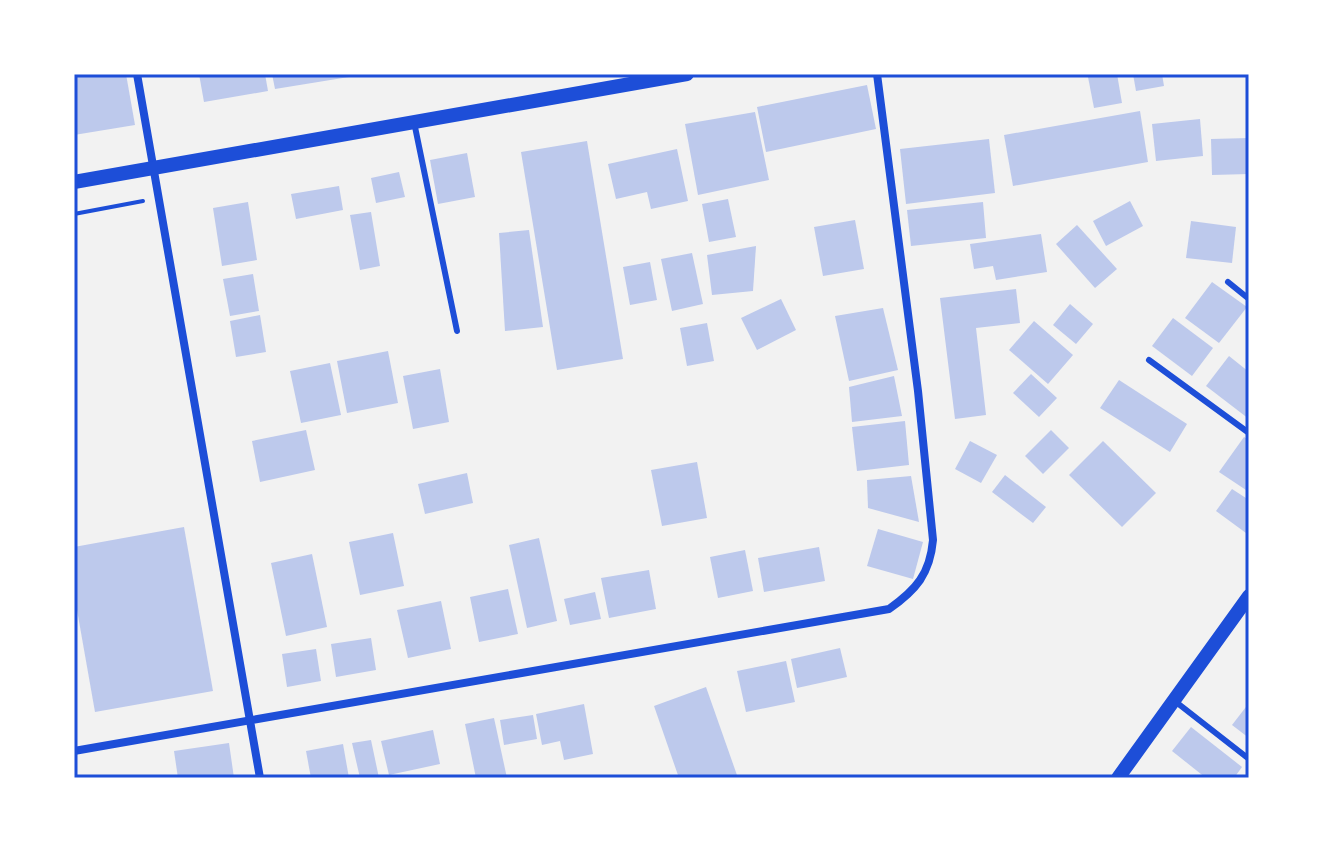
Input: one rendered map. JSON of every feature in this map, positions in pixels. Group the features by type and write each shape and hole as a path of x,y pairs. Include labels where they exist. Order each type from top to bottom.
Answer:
{"street":[{"path":"137,74 260,778"},
{"path":"74,182 687,74"},
{"path":"74,751 889,609 914,592 931,564 933,540 918,391 877,74"},
{"path":"1118,778 1249,596"}],"lane":[{"path":"414,122 457,331"},
{"path":"1228,282 1249,299"},
{"path":"1149,360 1249,433"},
{"path":"1174,701 1249,759"}],"path":[{"path":"74,214 157,198"}],"building":[{"path":"74,74 126,74 135,125 74,135"},
{"path":"199,74 265,74 268,91 204,102"},
{"path":"272,74 354,74 355,76 275,89"},
{"path":"1117,74 1122,103 1094,108 1088,77"},
{"path":"1133,74 1162,74 1164,86 1136,91"},
{"path":"867,85 876,129 766,152 757,107"},
{"path":"1140,111 1148,162 1013,186 1004,135"},
{"path":"755,112 769,180 698,195 685,124"},
{"path":"1200,119 1203,156 1156,161 1152,124"},
{"path":"1249,138 1249,174 1212,175 1211,139"},
{"path":"989,139 995,193 906,204 900,149"},
{"path":"587,141 623,359 557,370 521,152"},
{"path":"677,149 688,201 651,209 647,192 616,199 608,164"},
{"path":"467,153 475,197 438,204 430,160"},
{"path":"399,172 405,197 376,203 371,178"},
{"path":"339,186 343,210 296,219 291,194"},
{"path":"728,199 736,237 709,242 702,204"},
{"path":"1130,201 1143,226 1106,246 1093,221"},
{"path":"248,202 257,260 222,266 213,208"},
{"path":"983,202 986,238 911,246 907,210"},
{"path":"371,212 380,266 360,270 350,215"},
{"path":"855,220 864,269 823,276 814,227"},
{"path":"1191,221 1236,227 1232,263 1186,258"},
{"path":"1077,225 1117,269 1095,288 1056,244"},
{"path":"529,230 543,327 505,331 499,233"},
{"path":"1041,234 1047,272 996,280 993,266 974,269 970,244"},
{"path":"756,246 753,291 712,295 707,255"},
{"path":"692,253 703,304 672,311 661,259"},
{"path":"650,262 657,300 630,305 623,267"},
{"path":"253,274 259,311 230,316 223,279"},
{"path":"1212,282 1247,307 1219,343 1185,318"},
{"path":"1016,289 1020,323 976,328 986,415 955,419 940,298"},
{"path":"781,299 796,330 757,350 741,318"},
{"path":"1070,304 1093,324 1076,344 1053,325"},
{"path":"883,308 898,370 849,381 835,316"},
{"path":"260,315 266,352 236,357 230,321"},
{"path":"1173,318 1213,348 1192,376 1152,346"},
{"path":"1034,321 1073,355 1048,384 1009,350"},
{"path":"707,323 714,361 687,366 680,328"},
{"path":"388,351 398,403 347,413 337,361"},
{"path":"1229,356 1249,372 1249,419 1206,386"},
{"path":"330,363 341,415 301,423 290,371"},
{"path":"440,369 449,422 413,429 403,376"},
{"path":"1031,374 1057,398 1039,417 1013,393"},
{"path":"894,376 902,416 852,422 849,387"},
{"path":"1119,380 1187,424 1170,452 1100,408"},
{"path":"905,421 909,465 857,471 852,427"},
{"path":"306,430 315,470 260,482 252,441"},
{"path":"1051,430 1069,448 1043,474 1025,456"},
{"path":"1244,437 1249,440 1249,492 1219,472"},
{"path":"970,441 997,455 981,483 955,469"},
{"path":"1103,441 1156,493 1122,527 1069,475"},
{"path":"697,462 707,518 662,526 651,470"},
{"path":"467,473 473,503 425,514 418,484"},
{"path":"1005,475 1046,507 1033,523 992,492"},
{"path":"911,476 919,522 868,508 867,480"},
{"path":"1232,489 1249,500 1246,533 1216,511"},
{"path":"184,527 213,691 95,712 74,593 74,547"},
{"path":"878,529 923,542 913,579 867,566"},
{"path":"393,533 404,586 360,595 349,542"},
{"path":"539,538 557,621 527,628 509,545"},
{"path":"819,547 825,581 764,592 758,558"},
{"path":"745,550 753,591 718,598 710,557"},
{"path":"312,554 327,627 286,636 271,563"},
{"path":"649,570 656,609 609,618 601,578"},
{"path":"508,589 518,634 479,642 470,597"},
{"path":"595,592 601,619 570,625 564,599"},
{"path":"441,601 451,649 408,658 397,610"},
{"path":"371,638 376,670 336,677 331,644"},
{"path":"840,648 847,677 797,688 791,659"},
{"path":"316,649 321,681 287,687 282,654"},
{"path":"786,661 795,702 746,712 737,671"},
{"path":"706,687 738,778 679,778 654,706"},
{"path":"1249,703 1249,738 1232,725"},
{"path":"584,704 593,754 564,760 560,741 542,745 536,714"},
{"path":"533,715 537,739 504,745 500,720"},
{"path":"494,718 507,778 476,778 465,724"},
{"path":"1191,727 1242,767 1234,778 1206,778 1172,751"},
{"path":"433,730 440,764 389,775 381,741"},
{"path":"371,740 379,778 360,778 352,743"},
{"path":"229,743 234,778 178,778 174,751"},
{"path":"343,744 349,778 311,778 306,751"}]}
